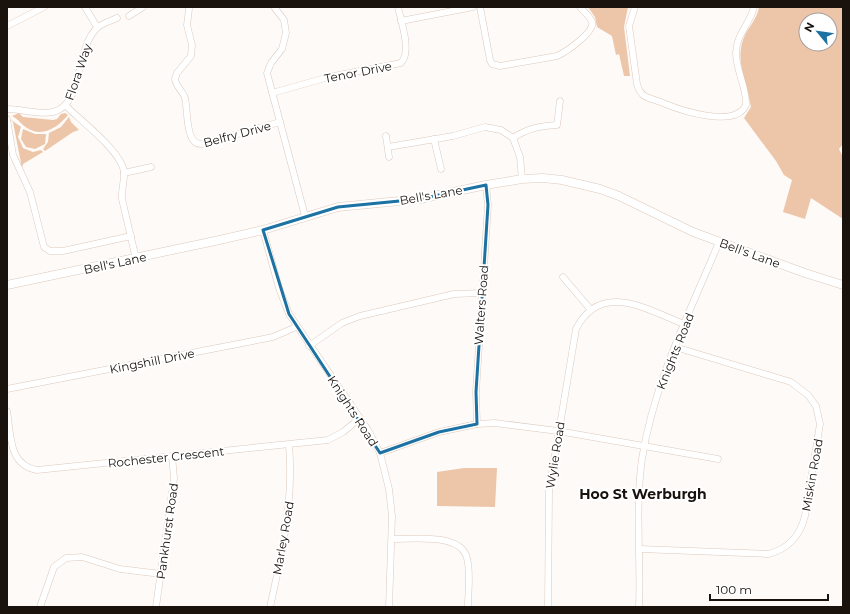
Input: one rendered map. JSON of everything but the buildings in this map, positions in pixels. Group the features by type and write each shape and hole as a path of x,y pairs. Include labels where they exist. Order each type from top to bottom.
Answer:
{"street":[{"path":"7,26 44,7"},
{"path":"86,7 97,27 117,18"},
{"path":"129,16 142,7"},
{"path":"274,7 284,20 286,33 282,49 267,70 305,216"},
{"name":"Tenor Drive","path":"272,92 329,77 399,64 405,59 407,51 398,7"},
{"path":"401,21 473,7"},
{"path":"480,7 490,60 492,64 500,66 557,56 566,51 588,32 592,26 591,20 580,7"},
{"path":"635,7 629,26 637,84 640,92 645,96 678,110 715,117 739,113 746,105 736,53 740,35 754,7"},
{"name":"Belfry Drive","path":"188,8 187,25 192,45 192,56 177,73 175,79 184,96 187,118 193,140 197,144 202,144 280,122"},
{"name":"Flora Way","path":"7,109 53,112 66,106 72,96 86,45 97,27"},
{"path":"513,138 527,129 558,125 560,101"},
{"path":"66,106 120,160 124,173 122,199 136,259"},
{"path":"7,118 13,155 19,171 30,192 44,247 50,251 62,251 131,236"},
{"path":"388,147 434,139 485,127 501,130 513,138 520,157 522,179"},
{"path":"386,136 389,157"},
{"path":"434,139 441,169"},
{"path":"124,173 151,167"},
{"name":"Bell's Lane","path":"7,285 136,259 263,230 338,207 420,199 522,179 562,180 600,188 679,226 719,242 843,285"},
{"name":"Walters Road","path":"476,424 476,392 488,205 486,185"},
{"name":"Knights Road","path":"263,230 284,303 296,327 360,418 380,453 389,488 392,539 389,607"},
{"name":"Knights Road","path":"639,607 639,497 645,446 656,397 684,324 719,242"},
{"path":"563,277 591,310"},
{"path":"309,346 342,323 360,316 454,294 482,293"},
{"name":"Wylie Road","path":"548,607 548,491 574,335 582,318 591,310 606,302 623,301 640,306 684,324"},
{"name":"Kingshill Drive","path":"7,389 273,337 296,327"},
{"name":"Miskin Road","path":"640,549 768,554 780,550 793,541 801,530 805,516 820,424 816,406 808,394 791,382 675,347"},
{"name":"Rochester Crescent","path":"7,411 16,458 22,465 32,469 328,440 343,432 360,418"},
{"path":"380,453 439,432 476,424 507,424 558,431 718,459"},
{"name":"Marley Road","path":"270,607 290,508 289,445"},
{"name":"Pankhurst Road","path":"156,607 174,478 172,456"},
{"path":"392,539 448,540 460,546 466,554 468,563 468,607"},
{"path":"40,607 54,567 66,558 82,557 120,569 161,574"}],"highlighted area":[{"path":"486,185 488,205 476,392 477,424 439,432 380,453 289,314 263,230 338,207 420,199"}],"shaded area":[{"path":"588,7 628,7 624,27 630,76 624,76 619,54 616,55 612,36 597,27 595,17"},
{"path":"759,7 843,7 843,144 839,149 843,157 843,219 811,198 805,219 783,212 792,180 784,175 776,161 744,118 751,107 740,57 743,40"},
{"path":"19,113 23,117 53,120 57,119 61,114 65,113 68,115 60,124 50,130 39,132 27,128 12,116"},
{"path":"69,117 71,122 79,130 73,132 45,151 43,149 48,142 49,133 61,127"},
{"path":"10,119 21,127 18,137 23,148 33,152 41,150 43,152 23,164 22,168 20,167 21,163 13,122"},
{"path":"23,129 35,134 46,134 45,144 35,149 26,147 21,139"},
{"path":"464,468 497,468 495,507 437,506 437,472"}],"district":[{"name":"Hoo St Werburgh","path":"643,494"}]}
